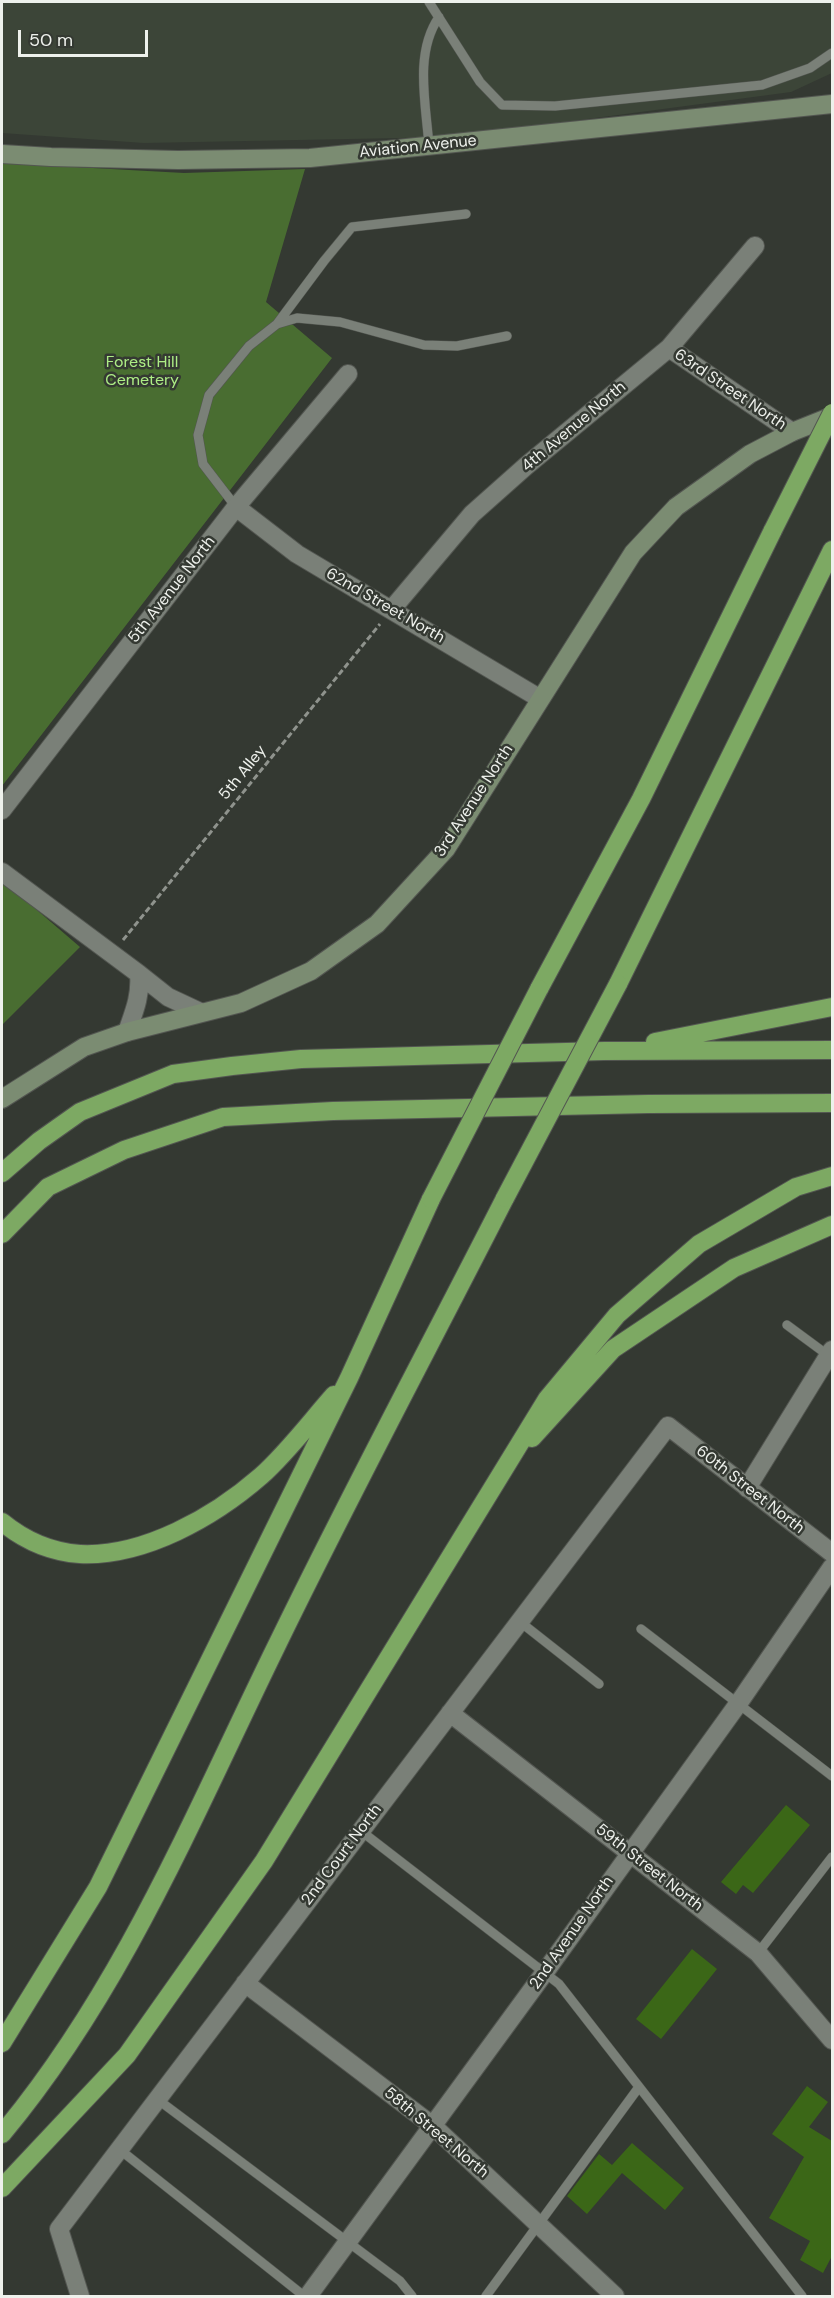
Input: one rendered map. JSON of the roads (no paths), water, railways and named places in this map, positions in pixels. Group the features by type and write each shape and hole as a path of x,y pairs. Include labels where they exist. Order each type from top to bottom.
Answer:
{"highway":[{"path":"2,2043 98,1887 349,1378 431,1199 539,989 641,799 772,530 832,415"},
{"path":"2,2134 18,2115 86,2018 134,1936 203,1803 273,1651 505,1198 618,984 832,550"},
{"path":"604,1051 832,1007"},
{"path":"2,1173 80,1112 173,1074 301,1059 604,1051 832,1050"},
{"path":"2,1234 48,1187 124,1150 223,1117 333,1111 648,1104 832,1103"},
{"path":"2,2188 127,2055 264,1861 547,1399 617,1315 699,1244 796,1187 832,1176"},
{"path":"505,1469 613,1349 734,1268 832,1225"},
{"path":"2,1522 19,1536 45,1547 80,1554 123,1550 185,1529 220,1507 261,1476 349,1378"}],"street":[{"name":"Aviation Avenue","path":"2,154 178,160 310,158 832,104"},
{"name":"4th Avenue North","path":"392,609 472,514 526,466 669,348 755,246"},
{"name":"63rd Street North","path":"669,348 792,432"},
{"name":"5th Avenue North","path":"2,810 236,507 348,374"},
{"name":"3rd Avenue North","path":"2,1099 84,1047 127,1032 242,1002 311,971 377,924 446,849 633,552 676,507 750,454 792,432 832,415"},
{"name":"62nd Street North","path":"236,507 252,522 297,554 539,698"},
{"path":"2,872 113,953 168,997 200,1012"},
{"path":"127,1032 138,1003 139,974"},
{"path":"747,1488 831,1353"},
{"name":"60th Street North","path":"668,1426 832,1553"},
{"name":"2nd Court North","path":"80,2296 59,2229 668,1426"},
{"name":"2nd Avenue North","path":"306,2296 434,2126 738,1704 832,1567"},
{"name":"59th Street North","path":"450,1713 758,1953 832,2040"},
{"name":"58th Street North","path":"245,1983 434,2126 615,2296"}],"lane":[{"path":"429,2 480,82 502,105 555,106 762,85 810,68 832,53"},
{"path":"429,146 423,57 430,29 439,17"},
{"path":"236,507 203,464 198,435 209,394 249,346 277,324 352,227 466,214"},
{"path":"277,324 297,318 340,322 424,345 457,346 507,336"},
{"path":"787,1324 831,1353"},
{"path":"519,1621 599,1684"},
{"path":"641,1629 832,1776"},
{"path":"361,1830 559,1984 802,2296"},
{"path":"758,1953 832,1857"},
{"path":"486,2296 639,2087"},
{"path":"157,2099 400,2281 412,2296"},
{"path":"119,2149 306,2296"}],"park label":[{"name":"Forest Hill Cemetery","path":"142,372"}]}
